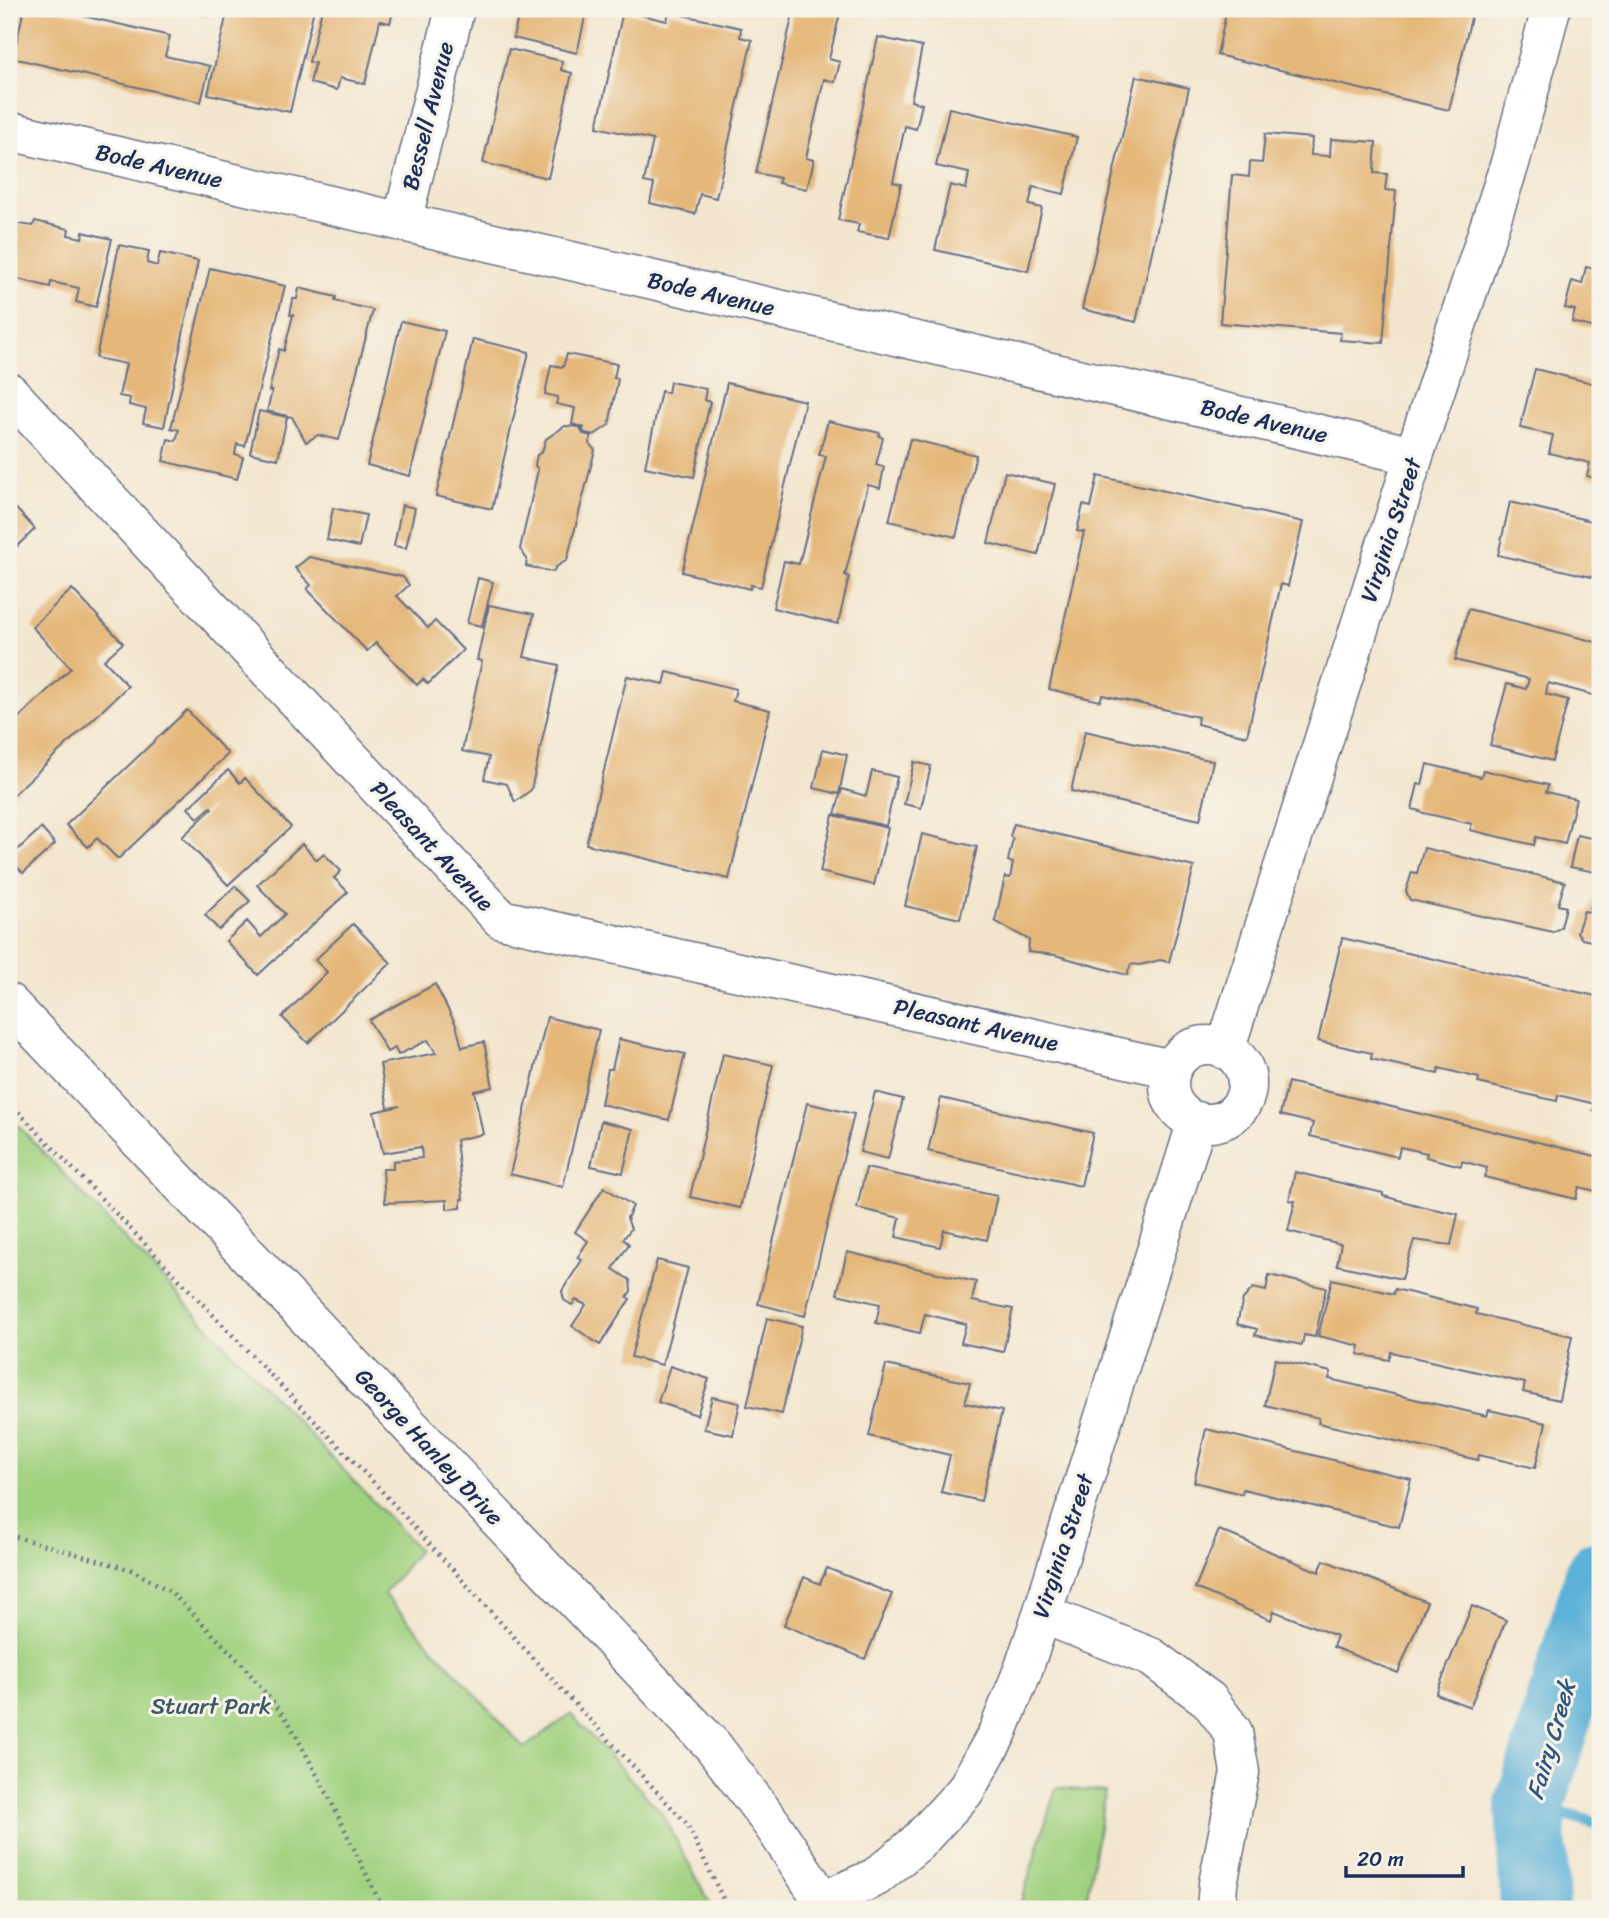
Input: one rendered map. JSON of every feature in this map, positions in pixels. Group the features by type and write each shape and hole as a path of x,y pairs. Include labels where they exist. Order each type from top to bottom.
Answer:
{"street":[{"name":"Bessell Avenue","path":"402,222 455,9"},
{"name":"Virginia Street","path":"1225,1049 1510,163 1550,9"},
{"name":"Bode Avenue","path":"9,131 1414,456"},
{"name":"Pleasant Avenue","path":"9,392 501,919 1172,1069"},
{"name":"George Hanley Drive","path":"9,1003 713,1746 772,1824 825,1905"},
{"path":"1207,1045 1225,1049 1240,1062 1245,1073 1245,1098 1238,1109 1228,1117 1217,1122 1197,1121 1180,1112 1173,1101 1169,1089 1172,1069 1183,1054 1194,1047 1207,1045"},
{"name":"Virginia Street","path":"825,1905 876,1877 917,1843 965,1791 1002,1721 1042,1614 1197,1121"},
{"path":"1042,1614 1151,1657 1209,1700 1233,1732 1240,1772 1218,1884 1216,1909"}],"path":[{"path":"9,1101 378,1486 687,1824 728,1909"},
{"path":"9,1535 132,1570 171,1592 242,1664 288,1721 329,1797 383,1909"}],"green space":[{"name":"Stuart Park","path":"9,1116 419,1550 384,1594 524,1748 571,1714 661,1812 713,1909 9,1909"},
{"path":"1056,1788 1105,1792 1085,1909 1019,1909"}],"building":[{"path":"24,9 53,9 170,36 165,56 210,66 201,102 13,58"},
{"path":"184,9 212,9 210,16"},
{"path":"228,9 314,9 290,112 208,94"},
{"path":"322,9 394,9 390,23 380,21 365,84 340,78 337,90 310,83 315,63 309,62"},
{"path":"520,9 587,9 577,53 513,38"},
{"path":"794,9 841,9 829,59 840,62 835,82 824,79 806,158 814,160 807,189 778,183 780,178 756,173"},
{"path":"1227,9 1473,9 1449,110 1217,55"},
{"path":"623,11 667,21 669,12 741,28 740,37 752,40 716,198 700,194 695,214 650,203 654,184 644,182 653,140 597,127"},
{"path":"878,37 922,47 911,101 922,104 916,129 905,126 893,182 901,184 889,238 857,232 859,224 838,220"},
{"path":"509,49 562,61 561,70 572,73 548,178 483,163"},
{"path":"1136,76 1189,88 1136,322 1082,309"},
{"path":"949,108 1077,137 1064,194 1033,187 1029,205 1042,208 1028,271 935,250 950,185 966,189 969,173 936,166"},
{"path":"1265,134 1312,138 1311,155 1330,156 1331,139 1376,142 1374,173 1387,174 1385,190 1396,191 1383,343 1340,340 1341,333 1220,323 1232,175 1249,177 1250,162 1262,163"},
{"path":"35,221 69,229 68,235 82,238 83,232 112,239 96,307 76,302 79,288 51,282 50,287 10,277 9,234 12,223 33,226"},
{"path":"119,245 149,251 147,263 157,266 160,253 198,261 164,427 143,423 146,409 129,405 130,398 119,396 126,364 96,358"},
{"path":"1586,267 1600,270 1600,338 1593,336 1595,328 1572,322 1575,310 1565,308 1572,281 1582,284"},
{"path":"210,268 285,286 245,446 237,444 235,454 243,457 237,479 163,461 168,439 176,441 179,430 171,428"},
{"path":"299,288 336,297 335,301 373,310 339,440 318,435 306,442 292,417 267,411 279,349 284,351 293,315 290,315 293,299 297,299"},
{"path":"401,321 445,331 410,476 367,465"},
{"path":"473,339 529,352 492,509 436,496"},
{"path":"567,354 617,364 614,378 618,379 609,425 594,435 585,433 581,427 585,428 572,424 575,408 556,404 558,397 545,394 551,365 563,367"},
{"path":"1535,369 1600,385 1600,479 1587,476 1590,463 1549,453 1553,435 1520,428"},
{"path":"670,382 706,389 704,400 710,402 694,477 645,467 661,391 668,393"},
{"path":"727,383 805,401 761,587 751,585 750,589 682,572"},
{"path":"259,411 287,417 278,459 250,453"},
{"path":"828,421 880,433 879,436 883,438 876,465 884,467 880,488 868,485 845,575 849,577 838,624 773,608 784,561 799,564 826,456 819,455"},
{"path":"565,426 579,427 583,434 591,436 589,444 595,450 567,560 553,572 526,566 527,559 520,549 538,470 535,465 537,455 542,452 546,439"},
{"path":"910,439 976,455 956,537 889,521"},
{"path":"1005,472 1055,484 1038,555 988,543"},
{"path":"1098,476 1303,522 1288,586 1281,584 1247,736 1197,724 1198,717 1102,695 1100,701 1049,689 1084,532 1077,531 1083,505 1091,507"},
{"path":"9,501 35,529 9,554"},
{"path":"1510,502 1600,523 1600,579 1498,555"},
{"path":"402,505 415,508 406,548 394,546"},
{"path":"333,508 366,515 359,547 327,540"},
{"path":"309,557 403,577 409,585 397,596 428,628 435,621 463,650 428,684 423,679 417,685 376,643 367,651 307,589 311,585 295,568"},
{"path":"478,578 493,582 482,626 467,623"},
{"path":"72,589 123,643 104,660 128,686 9,799 9,727 71,668 32,627"},
{"path":"489,605 534,614 524,657 559,665 531,790 515,802 507,784 484,779 489,757 462,751 482,661 477,660"},
{"path":"1468,609 1600,643 1600,697 1548,683 1546,694 1568,700 1552,761 1490,745 1507,684 1526,689 1529,679 1455,660"},
{"path":"667,672 736,689 733,701 770,710 729,879 586,844 627,676 664,684"},
{"path":"187,710 228,754 118,859 97,838 88,847 66,825"},
{"path":"1085,731 1213,761 1200,820 1071,791"},
{"path":"823,749 847,755 839,794 814,788"},
{"path":"914,762 931,766 921,808 904,804"},
{"path":"1427,764 1481,777 1483,770 1548,785 1546,792 1576,799 1565,844 1536,837 1534,845 1470,830 1472,824 1412,809 1418,784 1422,785"},
{"path":"228,770 240,783 245,778 291,827 228,885 182,837 212,809 211,807 198,818 188,808"},
{"path":"872,771 897,777 886,826 835,814 842,789 866,796"},
{"path":"833,815 888,828 874,885 820,872"},
{"path":"1014,824 1194,867 1169,962 1160,960 1140,965 1131,964 1127,975 1055,955 1028,952 1029,940 995,921 1005,877 1010,878 1013,863 1008,861"},
{"path":"41,828 55,844 23,873 9,858"},
{"path":"922,834 977,847 960,919 905,906"},
{"path":"1577,835 1600,840 1600,873 1570,867"},
{"path":"302,844 317,860 324,854 341,871 334,878 348,892 258,975 226,941 247,921 261,937 285,914 257,885"},
{"path":"1424,848 1565,882 1558,905 1566,907 1561,927 1553,932 1410,900 1406,891 1412,872 1417,873"},
{"path":"235,886 250,901 219,930 205,915"},
{"path":"1595,888 1600,889 1600,943 1582,939 1577,932 1584,911 1589,912"},
{"path":"353,924 391,963 308,1043 282,1017 327,972 315,960"},
{"path":"1342,938 1600,997 1600,1112 1593,1110 1595,1104 1558,1095 1557,1101 1478,1083 1479,1078 1439,1068 1438,1074 1371,1059 1372,1053 1318,1041"},
{"path":"435,984 456,1025 462,1047 484,1042 493,1087 474,1091 483,1134 456,1140 463,1199 461,1208 447,1209 447,1200 385,1203 383,1169 393,1169 393,1161 422,1158 421,1147 383,1153 374,1112 400,1106 388,1108 380,1064 436,1053 428,1040 398,1055 395,1048 387,1052 369,1020"},
{"path":"547,1017 599,1030 563,1187 510,1174"},
{"path":"619,1039 685,1054 669,1120 601,1104 608,1069 612,1069"},
{"path":"723,1054 773,1065 740,1208 690,1197"},
{"path":"1288,1082 1600,1157 1600,1192 1579,1187 1576,1199 1484,1177 1487,1168 1462,1161 1461,1166 1426,1157 1427,1153 1400,1147 1398,1157 1310,1136 1313,1123 1280,1115"},
{"path":"875,1092 903,1099 888,1159 860,1152"},
{"path":"941,1098 1093,1133 1081,1186 928,1151"},
{"path":"807,1103 854,1114 805,1316 758,1304"},
{"path":"601,1121 633,1129 623,1173 591,1166"},
{"path":"866,1168 997,1196 987,1240 944,1230 940,1247 896,1237 900,1218 857,1208"},
{"path":"1295,1172 1458,1214 1451,1245 1414,1240 1402,1279 1337,1265 1341,1244 1288,1231 1295,1201 1289,1200"},
{"path":"604,1187 633,1206 627,1218 631,1229 623,1239 629,1244 613,1269 630,1280 631,1291 627,1297 630,1299 600,1345 572,1326 586,1305 576,1300 572,1305 564,1300 562,1291 582,1260 577,1258 588,1241 575,1232"},
{"path":"847,1252 976,1282 972,1301 1013,1309 1003,1352 961,1343 966,1324 925,1314 920,1333 876,1323 880,1304 837,1294"},
{"path":"657,1260 688,1268 662,1365 631,1357"},
{"path":"1269,1275 1326,1288 1315,1337 1304,1335 1302,1345 1255,1335 1257,1329 1237,1324 1243,1299 1253,1288 1266,1291"},
{"path":"1332,1279 1394,1294 1395,1289 1477,1309 1476,1314 1572,1336 1559,1400 1523,1392 1525,1383 1391,1352 1389,1360 1358,1354 1360,1346 1318,1336"},
{"path":"767,1318 802,1326 782,1414 747,1406"},
{"path":"1275,1359 1331,1372 1329,1379 1487,1416 1489,1410 1546,1423 1535,1468 1479,1455 1478,1460 1318,1423 1319,1418 1265,1405"},
{"path":"886,1365 970,1383 965,1403 1002,1411 981,1501 941,1492 950,1455 869,1436"},
{"path":"670,1366 709,1379 697,1415 658,1402"},
{"path":"712,1397 740,1403 733,1435 704,1429"},
{"path":"1206,1429 1411,1479 1399,1527 1243,1489 1242,1494 1194,1482"},
{"path":"1219,1530 1319,1572 1324,1560 1427,1602 1398,1673 1333,1647 1337,1636 1274,1611 1271,1620 1195,1588"},
{"path":"827,1568 892,1594 865,1659 784,1625 804,1577 820,1584"},
{"path":"1472,1606 1506,1620 1470,1707 1436,1694"}],"waterway":[{"name":"Fairy Creek","path":"1535,1909 1530,1805 1600,1575"},
{"path":"1530,1805 1600,1824"}]}
